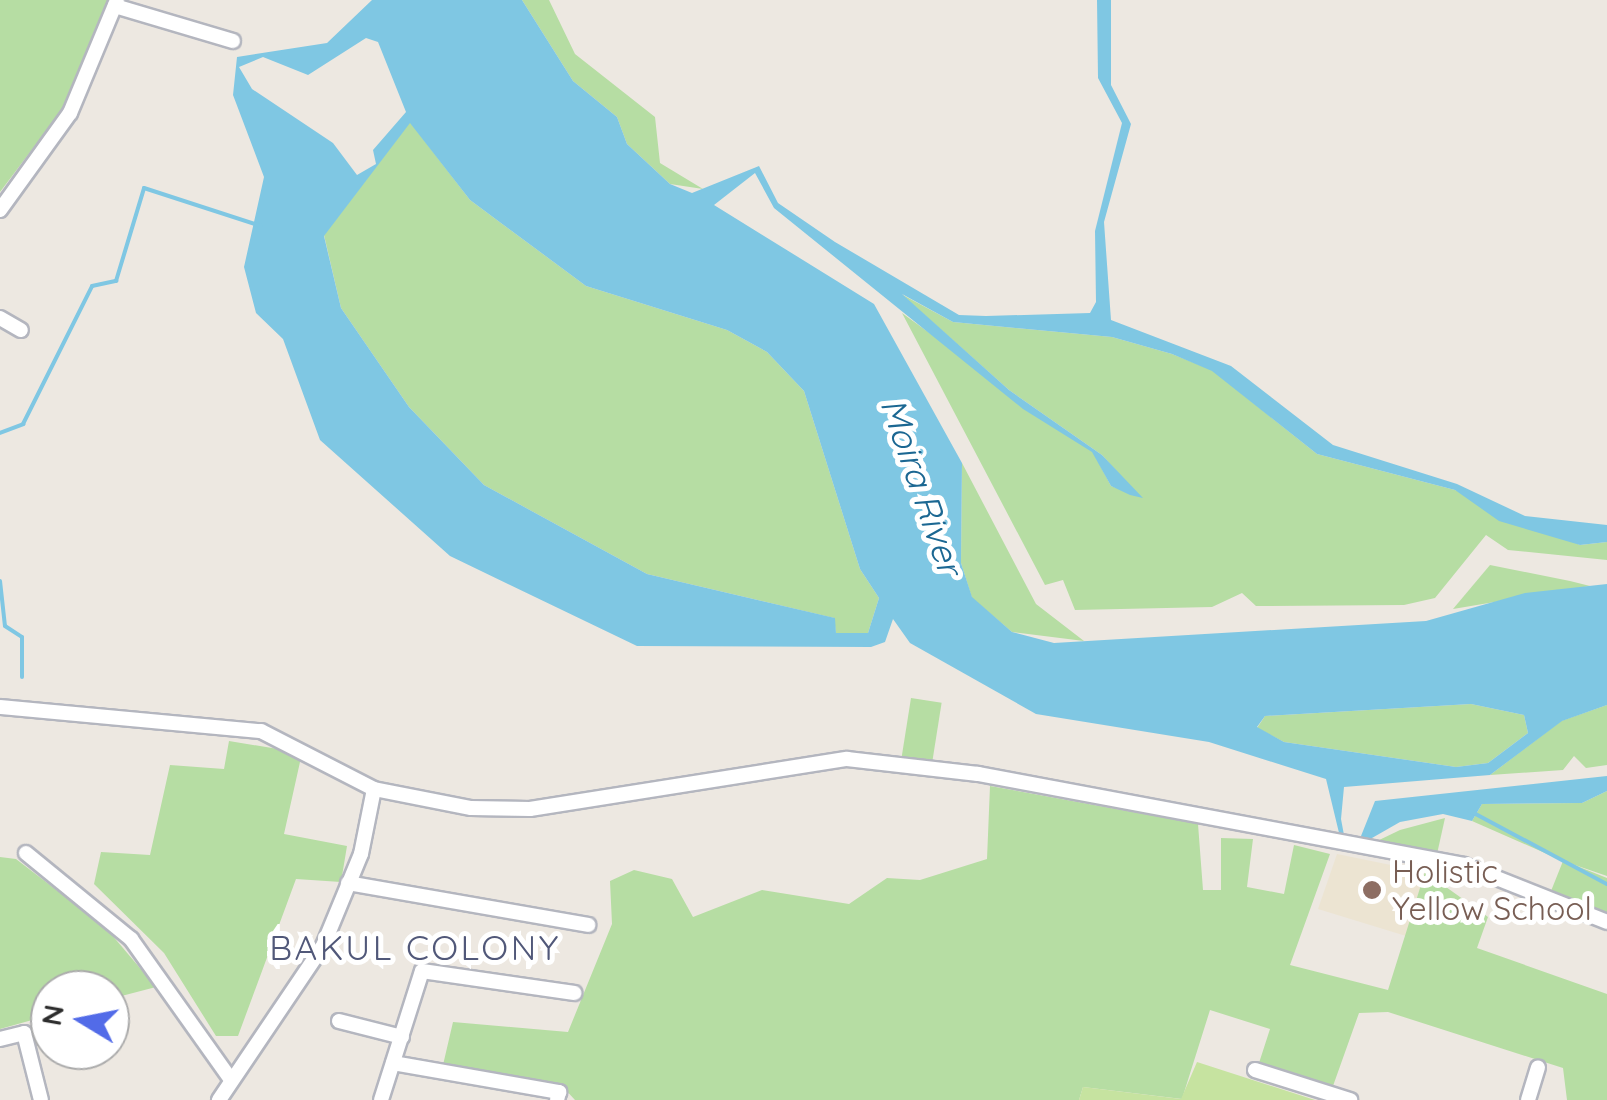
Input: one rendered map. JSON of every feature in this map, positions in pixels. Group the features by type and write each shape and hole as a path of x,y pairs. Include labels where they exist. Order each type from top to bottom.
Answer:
{"street":[{"path":"0,210 70,113 116,3 233,41"},
{"path":"0,318 22,330"},
{"path":"0,707 261,731 374,789 530,809 847,760 978,774 1464,865 1607,922"},
{"path":"219,1100 229,1076 291,1002 348,883 374,789"},
{"path":"26,853 131,939 229,1076"},
{"path":"348,883 588,925"},
{"path":"381,1100 422,971 574,992"},
{"path":"338,1021 402,1037"},
{"path":"0,1039 24,1033 40,1100"},
{"path":"393,1063 559,1092 557,1100"},
{"path":"1528,1100 1538,1068"},
{"path":"1255,1070 1350,1100"}],"shaded area":[{"name":"Holistic Yellow School","path":"1337,854 1425,872 1406,936 1318,909"}],"green space":[{"path":"0,0 110,0 67,103 0,192"},
{"path":"522,0 549,0 575,54 655,117 660,163 703,189 670,184 627,144 617,117 573,81"},
{"path":"410,122 470,200 586,286 727,330 767,352 804,391 860,569 879,598 868,633 836,633 834,618 647,574 484,485 409,407 341,308 324,235"},
{"path":"901,294 953,322 1112,337 1172,354 1212,370 1317,454 1455,490 1580,545 1607,542 1607,560 1508,550 1486,535 1435,598 1404,605 1256,606 1242,593 1212,607 1075,610 1063,580 1045,585 902,313 1093,452 1111,486 1139,496 1102,455 1009,390"},
{"path":"962,463 1036,604 1084,641 1012,632 972,598 961,563"},
{"path":"1490,565 1570,581 1590,586 1453,609"},
{"path":"911,698 942,703 932,765 901,760"},
{"path":"1471,704 1524,715 1528,733 1488,763 1456,767 1284,742 1257,728 1265,716"},
{"path":"1607,705 1607,765 1586,768 1574,756 1563,770 1490,775 1561,721"},
{"path":"229,741 302,753 284,834 347,846 341,882 296,879 238,1036 216,1036 164,953 94,884 101,852 150,855 170,765 224,769"},
{"path":"990,786 1198,824 1203,890 1221,890 1221,838 1253,839 1247,887 1284,894 1294,845 1330,854 1290,965 1388,990 1425,872 1488,917 1477,948 1607,994 1607,1100 1567,1100 1563,1068 1388,1012 1359,1013 1333,1086 1259,1063 1270,1029 1210,1010 1182,1099 1083,1087 1079,1100 575,1100 562,1086 443,1065 453,1022 568,1032 612,924 610,881 634,870 672,879 693,917 762,890 849,904 887,878 920,880 987,859"},
{"path":"1607,791 1607,876 1572,864 1607,878 1607,915 1551,891 1563,861 1472,821 1482,804 1582,803"},
{"path":"1445,818 1437,854 1373,843 1400,830"},
{"path":"0,857 16,859 106,928 156,987 130,994 130,970 30,970 30,1021 0,1029"},
{"path":"1197,1062 1315,1100 1079,1100 1083,1087 1181,1099"}],"water":[{"name":"Moira River","path":"372,0 522,0 573,81 617,117 627,144 670,184 692,193 759,166 778,203 835,242 959,315 1090,313 1096,302 1095,231 1122,123 1098,78 1097,0 1111,0 1111,85 1131,124 1104,222 1111,320 1231,366 1333,445 1457,484 1525,516 1607,525 1607,542 1580,545 1499,521 1455,490 1317,454 1212,371 1172,354 1112,337 953,322 902,294 1009,390 1102,455 1143,498 1130,495 1111,486 1092,452 1023,409 774,208 755,173 714,205 874,304 962,463 961,563 972,597 1012,632 1054,643 1426,621 1525,593 1607,584 1607,705 1562,721 1490,775 1344,787 1341,819 1344,835 1359,841 1375,801 1607,776 1607,791 1582,803 1482,804 1472,821 1443,814 1400,822 1358,846 1340,837 1326,779 1209,742 1036,714 910,643 893,619 885,642 871,647 637,646 450,556 320,440 283,339 256,313 244,267 264,177 233,95 237,57 327,43","holes":["366,38 378,42 406,112 373,150 376,164 357,175 333,143 252,89 239,67 263,57 308,75","410,123 470,200 586,286 727,330 767,352 804,391 860,569 879,598 868,633 836,633 835,618 647,574 484,485 409,407 341,308 324,236","1471,704 1524,715 1528,733 1488,763 1456,767 1284,742 1257,727 1265,716"]}],"waterway":[{"path":"0,433 23,424 92,286 116,281 144,188 261,226"},
{"path":"0,581 5,626 22,637 22,677"},
{"path":"1470,811 1607,884"}],"place":[{"name":"Holistic Yellow School","path":"1372,890"}],"district":[{"name":"BAKUL COLONY","path":"415,947"}]}
